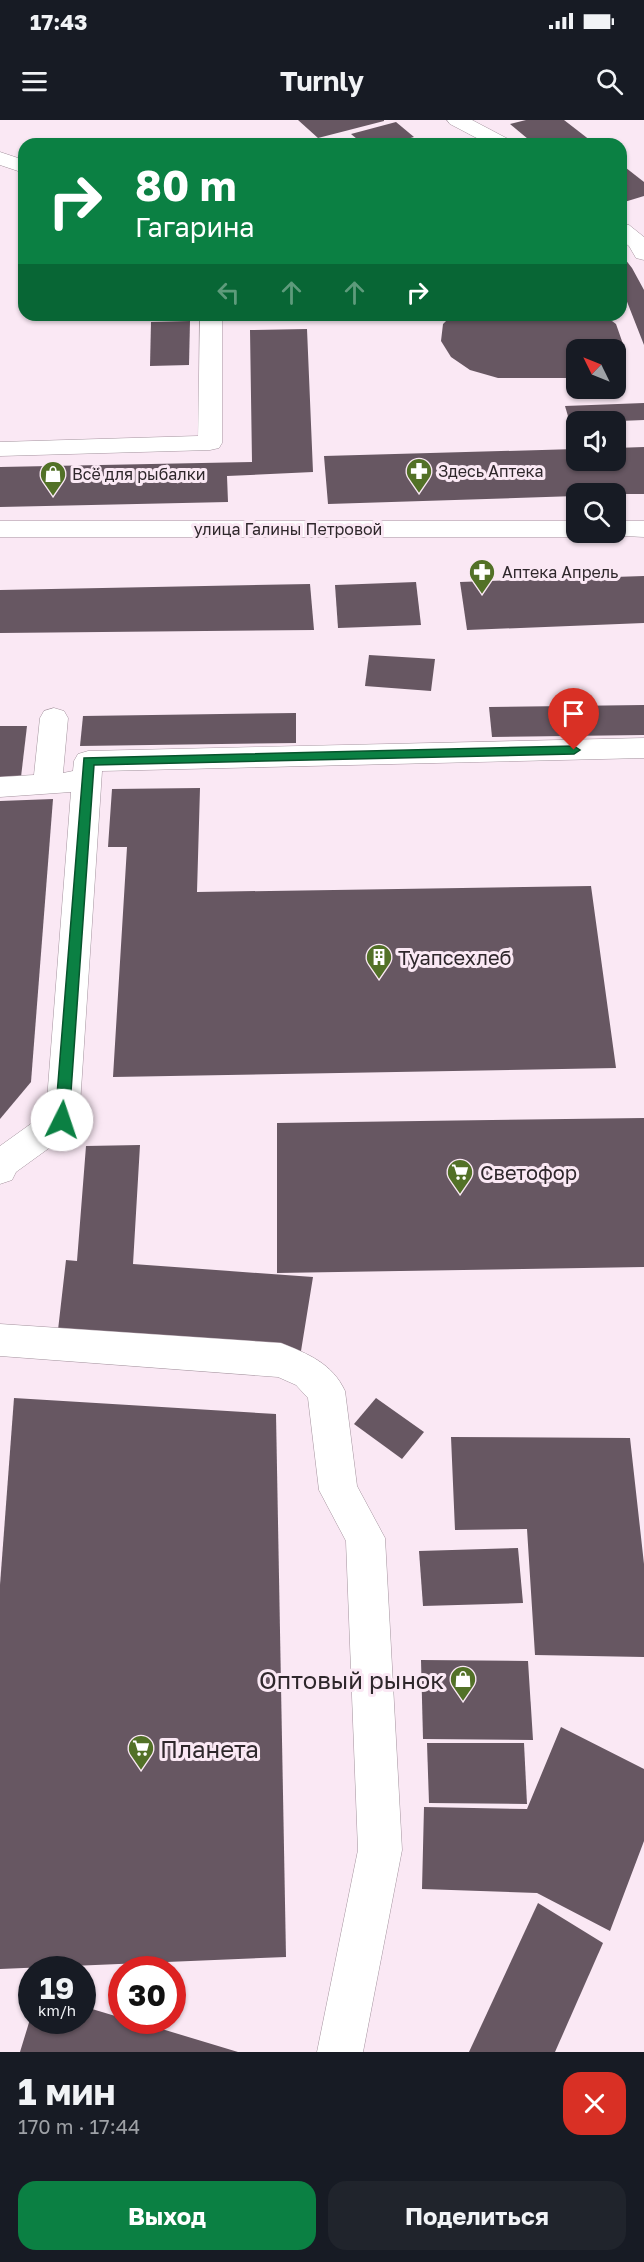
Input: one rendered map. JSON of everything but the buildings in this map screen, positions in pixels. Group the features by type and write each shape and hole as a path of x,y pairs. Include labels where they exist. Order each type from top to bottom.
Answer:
{"street":[{"path":"457,120 488,138"},
{"path":"0,158 18,165"},
{"path":"0,449 210,442 211,321"},
{"name":"улица Галины Петровой","path":"0,529 566,529"},
{"path":"626,529 644,529"},
{"path":"47,785 54,718"},
{"path":"0,1170 1,1164 62,1120 88,761 644,748"},
{"path":"0,787 87,780"},
{"path":"0,1340 280,1360 309,1373 326,1391 338,1490 364,1538 380,1850 340,2052"}],"place":[{"name":"Здесь Аптека","path":"419,494"},
{"name":"Всё для рыбалки","path":"53,497"},
{"name":"Аптека Апрель","path":"482,595"},
{"name":"Туапсехлеб","path":"379,980"},
{"name":"Светофор","path":"460,1195"},
{"name":"Оптовый рынок","path":"463,1702"},
{"name":"Планета","path":"141,1771"}],"route":[{"path":"62,1120 88,761 574,750"}]}
